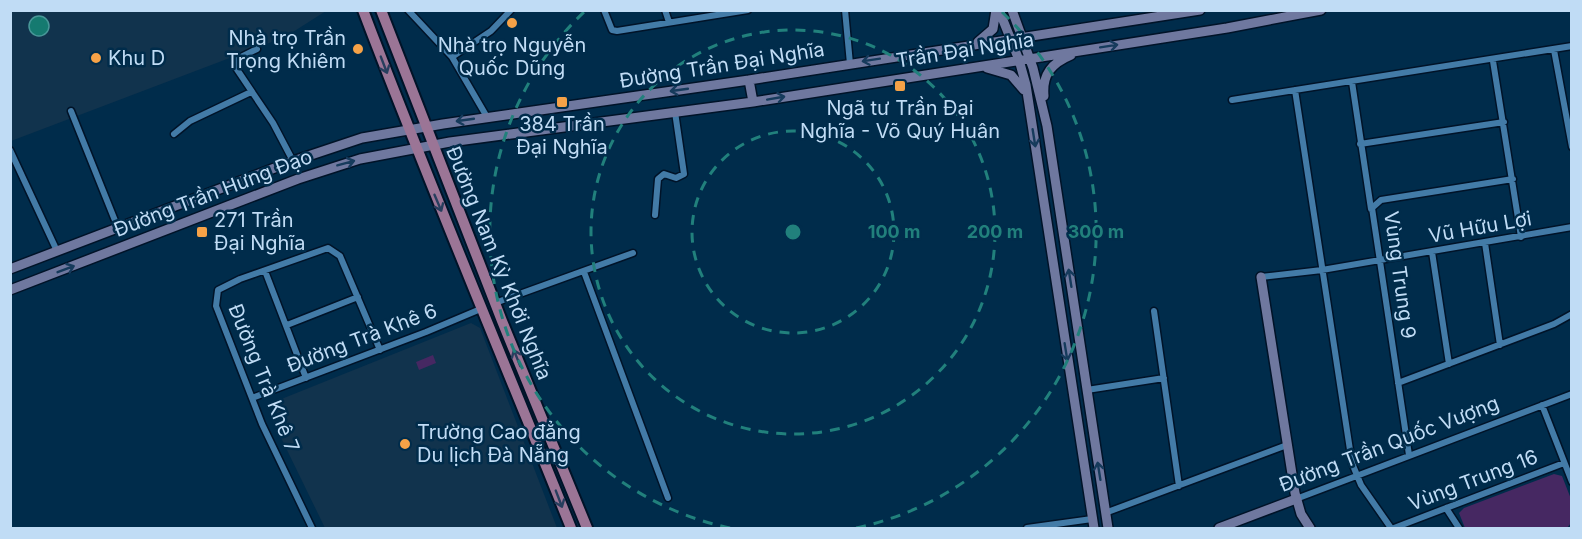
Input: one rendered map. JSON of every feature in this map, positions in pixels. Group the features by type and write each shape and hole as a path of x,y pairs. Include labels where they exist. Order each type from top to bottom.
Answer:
{"main road":[{"name":"Đường Nam Kỳ Khởi Nghĩa","path":"363,10 415,149 483,308 571,528"},
{"name":"Đường Nam Kỳ Khởi Nghĩa","path":"381,10 495,303 587,528"},
{"path":"997,10 1019,60 1028,101 1093,524"},
{"path":"971,45 990,33 995,24 997,10"},
{"path":"1012,10 1030,58 1047,126"},
{"name":"Trần Đại Nghĩa","path":"1040,34 1167,13 1200,10"},
{"name":"Trần Đại Nghĩa","path":"614,120 753,102 978,67 1321,10"},
{"name":"Đường Trần Đại Nghĩa","path":"408,129 749,80 1040,34"},
{"path":"1085,50 1060,60 1047,73 1043,90 1108,528"},
{"path":"978,67 1011,75 1022,86 1028,101"},
{"path":"749,80 753,102"},
{"name":"Đường Trần Đại Nghĩa","path":"434,146 614,120"},
{"name":"Đường Trần Hưng Đạo","path":"10,269 293,161 362,138 408,129"},
{"name":"Đường Trần Hưng Đạo","path":"11,289 326,168 434,146"},
{"path":"180,205 186,222"},
{"path":"1261,278 1296,499 1301,514 1310,528"},
{"path":"483,308 495,303"},
{"path":"1072,392 1087,390"},
{"name":"Đường Trần Quốc Vượng","path":"1219,528 1296,499"}],"street":[{"path":"408,10 452,57 488,117"},
{"path":"452,57 491,31 511,10"},
{"path":"604,10 612,30 617,31 748,10"},
{"path":"665,10 669,21"},
{"path":"845,10 850,64"},
{"path":"1232,100 1494,61 1572,46"},
{"path":"257,49 240,57 236,62 236,68 273,123 293,161"},
{"path":"1554,50 1572,147"},
{"path":"1494,61 1521,237"},
{"path":"1352,82 1371,210"},
{"path":"1295,90 1356,475 1393,528"},
{"path":"174,134 190,121 250,92"},
{"path":"71,111 118,228"},
{"path":"655,215 656,193 661,176 668,174 676,178 684,174 675,112"},
{"path":"1360,144 1504,122"},
{"path":"10,150 57,252"},
{"name":"Vùng Trung 9","path":"1409,455 1371,210 1375,203 1381,200 1513,179"},
{"name":"Vũ Hữu Lợi","path":"1261,278 1432,252 1572,227"},
{"path":"1485,243 1500,345"},
{"name":"Đường Trà Khê 7","path":"312,528 252,398 218,311 216,294 225,284 328,248 340,256 380,350"},
{"path":"1432,252 1449,364"},
{"path":"495,303 633,253"},
{"path":"265,271 306,378"},
{"path":"584,272 668,498"},
{"path":"287,325 358,297"},
{"name":"Đường Trà Khê 6","path":"252,398 483,308"},
{"path":"1154,312 1179,486"},
{"path":"1398,383 1554,324 1572,314"},
{"path":"1087,390 1164,378"},
{"name":"Đường Trần Quốc Vượng","path":"1296,499 1572,394"},
{"path":"1542,405 1572,482"},
{"path":"1105,513 1287,445"},
{"name":"Vùng Trung 16","path":"1393,528 1564,463"},
{"path":"1446,508 1459,528"},
{"path":"1027,528 1093,524"}],"shaded area":[{"path":"11,11 326,11 285,37 11,141"},
{"path":"35,16 43,16 49,22 49,30 43,36 35,36 29,30 29,22"},
{"name":"Trường Cao đẳng Du lịch Đà Nẵng","path":"471,323 480,328 557,528 325,528 269,413 274,402"},
{"path":"433,355 436,363 419,370 416,362"},
{"path":"1554,474 1562,476 1571,499 1571,523 1567,528 1465,528 1459,513 1464,508"}],"place":[{"name":"Nhà trọ Nguyễn Quốc Dũng","path":"512,23"},
{"name":"Nhà trọ Trần Trọng Khiêm","path":"358,49"},
{"name":"Khu D","path":"96,58"},
{"name":"Ngã tư Trần Đại Nghĩa - Võ Quý Huân","path":"900,86"},
{"name":"384 Trần Đại Nghĩa","path":"562,102"},
{"name":"271 Trần Đại Nghĩa","path":"202,232"},
{"name":"Trường Cao đẳng Du lịch Đà Nẵng","path":"405,444"}]}
